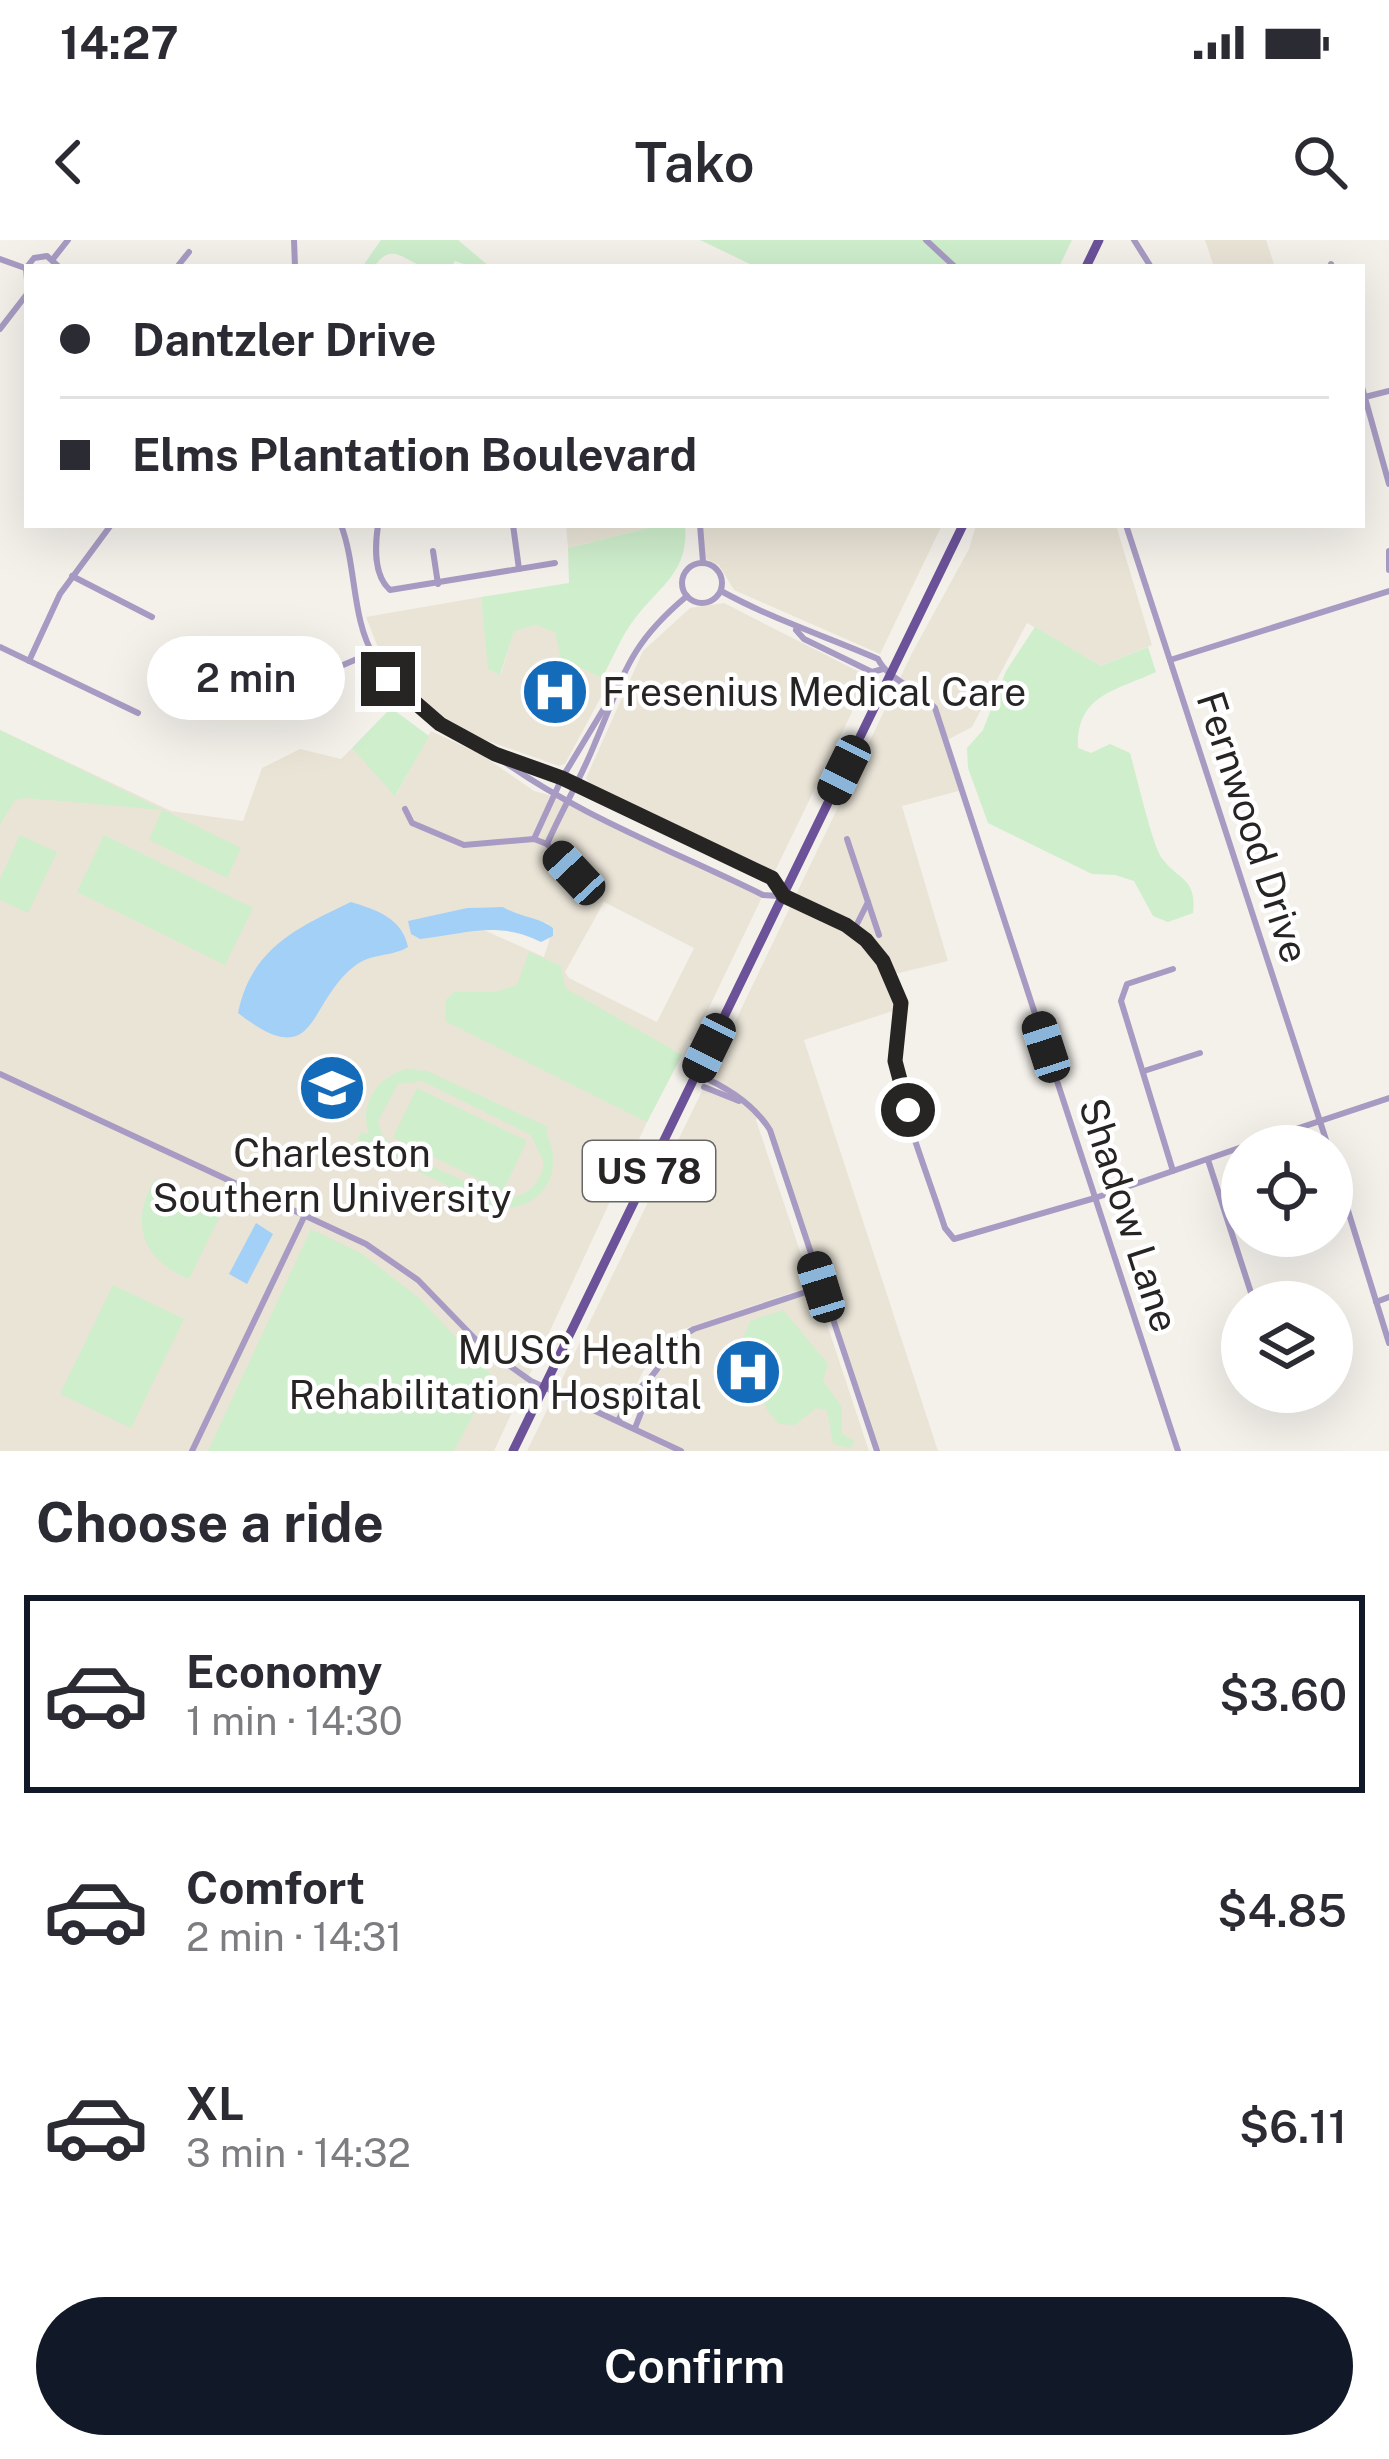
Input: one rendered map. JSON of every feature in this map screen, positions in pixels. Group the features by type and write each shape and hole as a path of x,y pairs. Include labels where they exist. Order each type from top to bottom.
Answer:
{"main road":[{"name":"US 78","path":"513,1451 784,896 887,672 961,528"}],"street":[{"path":"53,259 68,240"},
{"path":"926,240 952,264"},
{"path":"179,264 189,252"},
{"path":"30,264 40,255 57,264"},
{"path":"0,328 24,298"},
{"path":"1389,391 1365,397 1389,484"},
{"path":"29,661 60,594 109,528"},
{"path":"342,528 371,653 411,701 440,724 495,754 562,778 772,878 784,896"},
{"path":"378,528 376,545 385,587 403,590 555,563"},
{"path":"513,528 519,569"},
{"path":"700,528 703,562"},
{"name":"Fernwood Drive","path":"1126,528 1322,1125"},
{"path":"434,551 438,584"},
{"path":"1389,551 1389,570"},
{"path":"703,562 719,572 721,591 707,603 687,596 683,575 691,565 703,562"},
{"path":"73,576 152,617"},
{"path":"721,591 794,627 878,659 887,672"},
{"path":"1171,660 1389,591"},
{"path":"547,844 629,658 646,634 687,596"},
{"path":"794,627 804,639 872,672 887,672"},
{"path":"0,647 138,713"},
{"path":"290,703 329,671 371,653"},
{"name":"Shadow Lane","path":"887,672 926,697 939,716 1178,1451"},
{"path":"534,839 562,778 611,697"},
{"path":"495,754 510,769 567,800 764,895 784,896 854,930 883,961 901,1003 896,1071 945,1228 954,1239 1221,1155"},
{"path":"405,809 412,823 464,845 534,839 547,844 577,877 592,886"},
{"path":"847,839 879,935"},
{"path":"854,930 868,902"},
{"path":"1173,969 1127,984 1122,991 1123,1008 1173,1171"},
{"path":"1144,1071 1200,1053"},
{"path":"696,1073 728,1089 761,1116 770,1130 877,1451"},
{"path":"0,1074 366,1244 418,1280 489,1352 544,1387 681,1451"},
{"path":"704,1088 741,1101"},
{"path":"1304,1125 1389,1098"},
{"path":"1208,1160 1247,1281"},
{"path":"192,1451 304,1217"},
{"path":"1353,1228 1389,1343"},
{"path":"619,1419 637,1385 647,1380 663,1355 688,1331 821,1287"},
{"path":"1376,1302 1389,1297"},
{"path":"635,1428 647,1396 647,1380"}],"shaded area":[{"path":"1205,240 1266,240 1274,264 1213,264"},
{"path":"566,528 648,528 568,548"},
{"path":"700,528 941,528 880,654 734,590 719,565 704,558"},
{"path":"975,528 1117,528 1152,645 1101,666 1027,623 972,727 947,740 962,790 902,806 948,961 891,975 902,1008 804,1040 938,1451 877,1451 778,1150 759,1114 756,1120 809,1278 800,1290 669,1334 655,1348 619,1419 634,1427 647,1397 647,1380 677,1338 806,1292 822,1309 869,1451 527,1451 704,1087 731,1101 708,1078 912,653 969,549"},
{"path":"481,597 489,669 501,674 514,630 536,625 556,631 610,680 565,764 559,766 480,738 419,703 384,663 366,617"},
{"path":"724,603 869,677 775,871 591,785 586,778 643,651 690,608"},
{"name":"Charleston Southern University","path":"0,730 171,811 243,821 262,768 300,749 341,759 352,748 396,795 431,731 482,755 534,791 567,800 763,895 693,1041 689,1040 647,1122 494,1451 0,1451","holes":["604,902 694,948 657,1022 565,972","503,907 553,928 544,957 446,913"]}],"green space":[{"path":"381,240 458,240 486,264 417,264 390,254 377,264 364,264"},
{"path":"700,240 1072,240 1060,264 750,264"},
{"path":"648,528 685,528 678,566 631,624 602,678 561,658 555,632 536,625 514,631 500,675 488,669 481,597 569,583 568,548"},
{"path":"1035,627 1101,666 1148,647 1156,672 1113,690 1091,706 1079,730 1078,748 1091,753 1110,744 1130,753 1157,849 1189,886 1193,913 1168,922 1153,916 1134,881 1092,874 988,823 968,768 967,748 983,730 1006,671"},
{"path":"391,708 429,736 395,796 352,748"},
{"path":"0,730 241,848 227,878 149,840 162,810 26,798 15,800 0,824"},
{"path":"20,835 57,852 28,913 0,900 0,879"},
{"path":"104,835 253,908 225,965 77,892"},
{"path":"529,952 561,966 565,988 682,1055 647,1122 445,1021 446,1000 454,992 495,992 517,985"},
{"path":"405,1069 427,1071 548,1127 553,1164 544,1189 522,1205 490,1206 357,1142 361,1132 369,1134 366,1112 372,1094","holes":["422,1081 531,1135 544,1163 539,1179 523,1194 500,1198 395,1149 382,1135 378,1121 398,1084"]},
{"path":"417,1088 527,1141 503,1191 393,1137"},
{"path":"155,1179 218,1209 220,1216 189,1279 160,1262 145,1238 143,1211"},
{"path":"311,1229 362,1254 419,1298 493,1377 454,1451 208,1451"},
{"path":"113,1285 184,1319 131,1428 60,1394"},
{"path":"783,1310 828,1364 823,1381 842,1407 842,1434 855,1441 850,1448 833,1444 827,1410 816,1408 795,1425 779,1424 767,1410 741,1344 750,1321"}],"water":[{"path":"351,902 394,922 408,947 356,965 298,1035 284,1037 264,1031 238,1013 253,972 279,943"},
{"path":"503,907 548,925 553,936 541,942 510,932 481,930 420,939 411,934 408,921 467,908"},
{"path":"256,1223 273,1234 247,1284 229,1274"}],"place":[{"name":"Fresenius Medical Care","path":"555,692"},
{"name":"Charleston Southern University","path":"332,1088"},
{"name":"MUSC Health Rehabilitation Hospital","path":"748,1372"}],"route":[{"path":"388,679 440,724 483,748 562,778 772,878 784,896 859,934 883,961 901,1003 895,1061 908,1110"}]}
